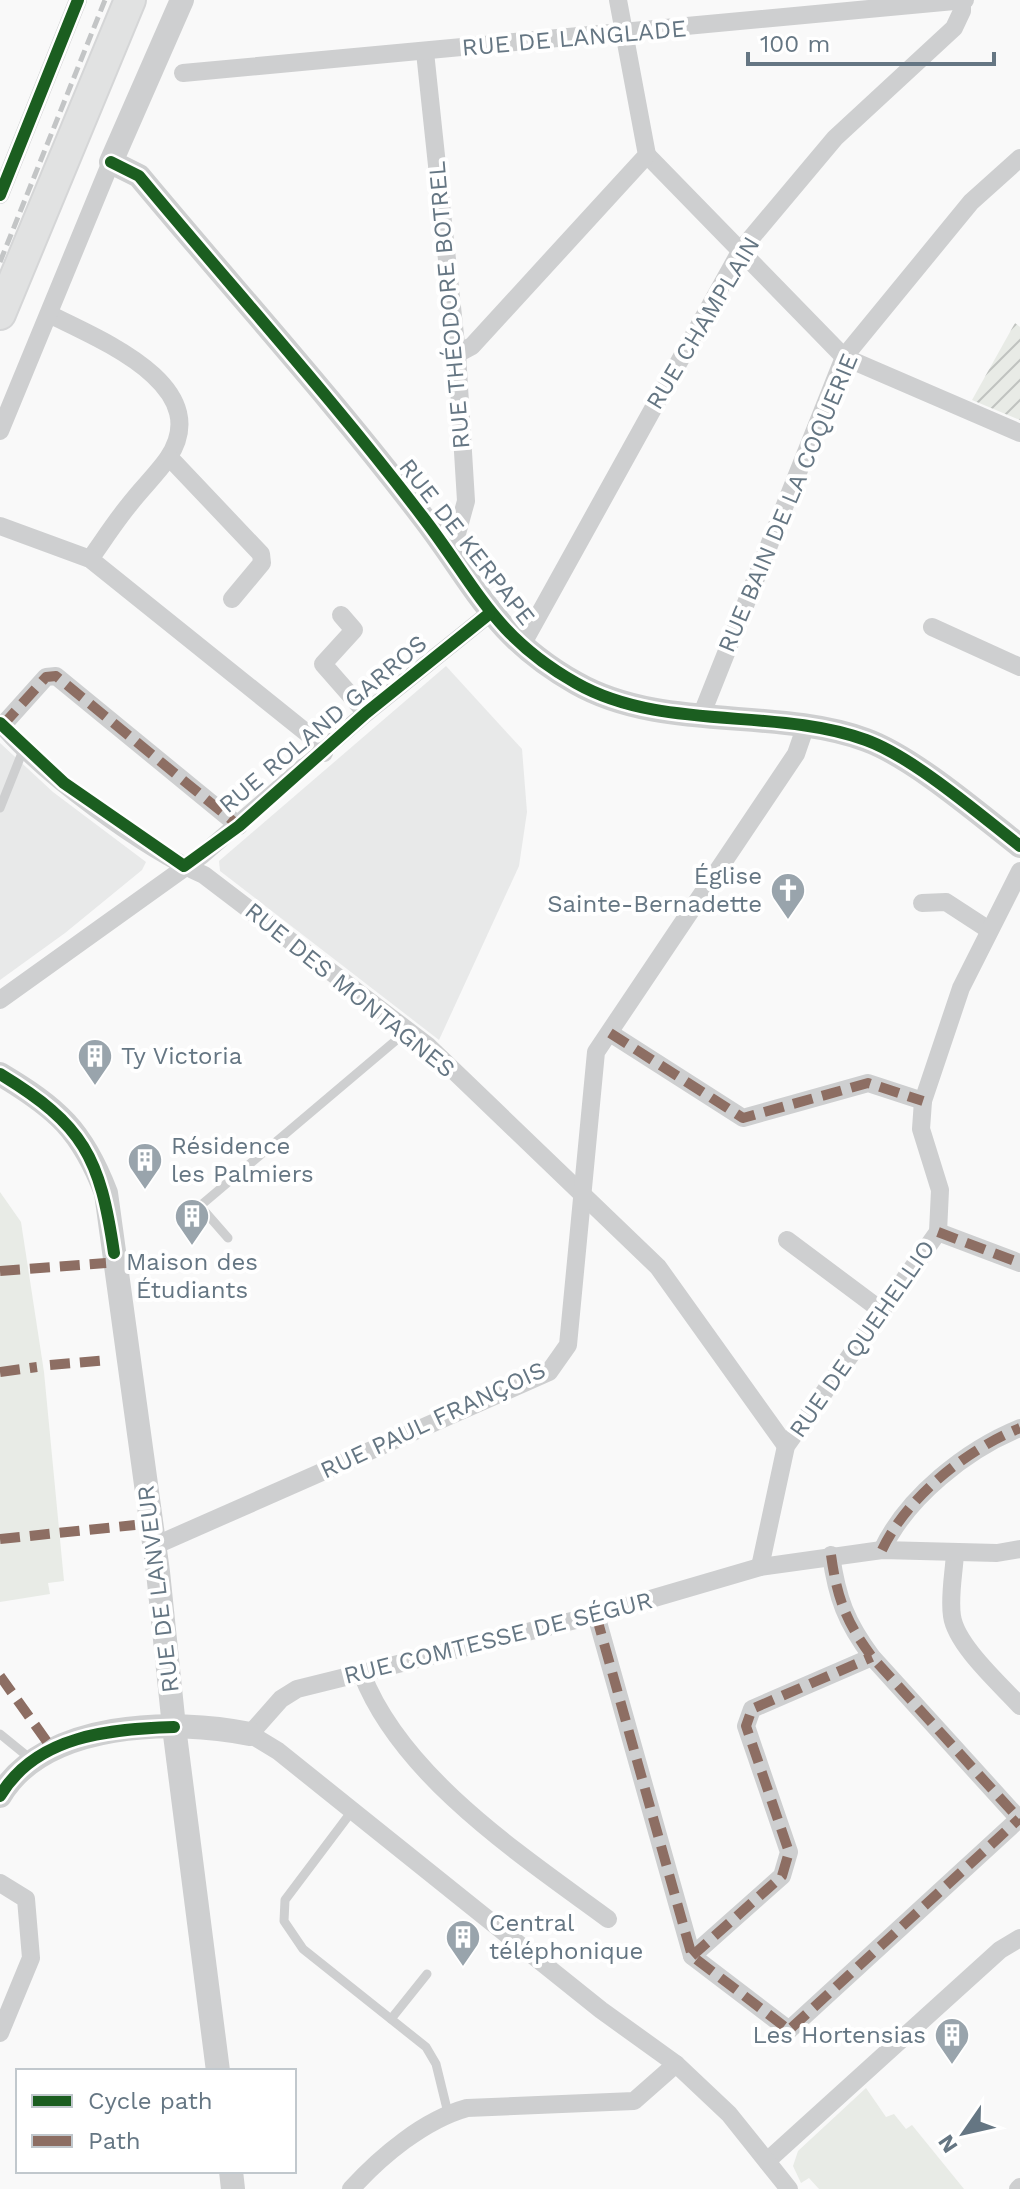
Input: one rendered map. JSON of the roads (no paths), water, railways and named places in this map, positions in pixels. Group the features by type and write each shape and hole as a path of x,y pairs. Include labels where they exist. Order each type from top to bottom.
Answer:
{"main road":[{"path":"0,314 130,0"}],"street":[{"path":"0,195 78,0"},
{"path":"0,431 182,0"},
{"path":"618,0 647,155 844,357 1020,433"},
{"name":"RUE DE LANGLADE","path":"183,73 963,0"},
{"name":"RUE CHAMPLAIN","path":"521,647 741,250 835,138 954,28 962,11 963,0"},
{"name":"RUE THÉODORE BOTREL","path":"425,52 457,354 466,501 453,548 447,554"},
{"path":"457,354 472,346 647,155"},
{"name":"RUE BAIN DE LA COQUERIE","path":"701,716 844,357 971,202 1020,158"},
{"name":"RUE DE KERPAPE","path":"111,162 139,176 422,516 489,614 521,647 578,684 621,700 701,716 851,735 882,747 1020,846"},
{"path":"49,314 126,353 158,379 170,395 178,419 177,439 169,457 127,507 90,559"},
{"path":"169,457 261,554 262,563 232,599"},
{"path":"0,526 90,559 318,742 324,753"},
{"name":"RUE ROLAND GARROS","path":"0,1000 71,952 239,826 366,713 489,614"},
{"path":"341,615 354,630 323,664 366,713"},
{"path":"932,627 1020,667"},
{"path":"1,724 46,677 56,676 239,826"},
{"name":"RUE DES MONTAGNES","path":"1,724 64,783 184,866 204,875 428,1046 658,1267 786,1446"},
{"name":"RUE PAUL FRANÇOIS","path":"154,1546 549,1372 568,1345 596,1052 796,754 805,728"},
{"name":"RUE DE QUEHELLIO","path":"786,1446 938,1232 940,1190 921,1129 923,1101 961,988 1020,871"},
{"path":"922,903 946,902 989,930"},
{"path":"610,1033 743,1118 868,1083 923,1101"},
{"name":"RUE DE LANVEUR","path":"0,1074 64,1117 86,1149 106,1193 154,1546 218,2069"},
{"path":"938,1232 1020,1263"},
{"path":"787,1240 882,1311"},
{"path":"882,1550 891,1531 959,1459 989,1441 1020,1428"},
{"path":"760,1567 786,1446"},
{"name":"RUE COMTESSE DE SÉGUR","path":"250,1734 281,1699 297,1689 596,1615 760,1567 882,1550 955,1553 1020,1549"},
{"path":"955,1553 951,1611 957,1633 1020,1706"},
{"path":"596,1615 692,1956 789,2030 1020,1819 872,1657 852,1630 836,1594 831,1555"},
{"path":"692,1956 782,1876 789,1852 746,1726 752,1709 872,1657"},
{"path":"362,1674 370,1694 418,1761 503,1842 608,1919"},
{"path":"0,1796 14,1774 32,1760 99,1732 174,1727 250,1734 278,1751 601,2010 676,2064 729,2114 789,2189"},
{"path":"0,1883 26,1899 31,1958 0,2033"},
{"path":"767,2161 1000,1950 1020,1938"},
{"path":"358,2186 381,2159 448,2113 467,2108 634,2101 676,2064"}],"lane":[{"path":"0,808 24,748"},
{"path":"228,1238 200,1206 407,1031"},
{"path":"0,1734 32,1760"},
{"path":"352,1811 285,1900 284,1921 303,1949 426,2047 436,2064 448,2113"},
{"path":"391,2019 427,1974"}],"railway":[{"path":"0,262 105,0"}],"place":[{"name":"Église Sainte-Bernadette","path":"788,921"},
{"name":"Ty Victoria","path":"95,1087"},
{"name":"Résidence les Palmiers","path":"145,1191"},
{"name":"Maison des Étudiants","path":"192,1247"},
{"name":"Central téléphonique","path":"463,1968"},
{"name":"Les Hortensias","path":"952,2066"}]}
